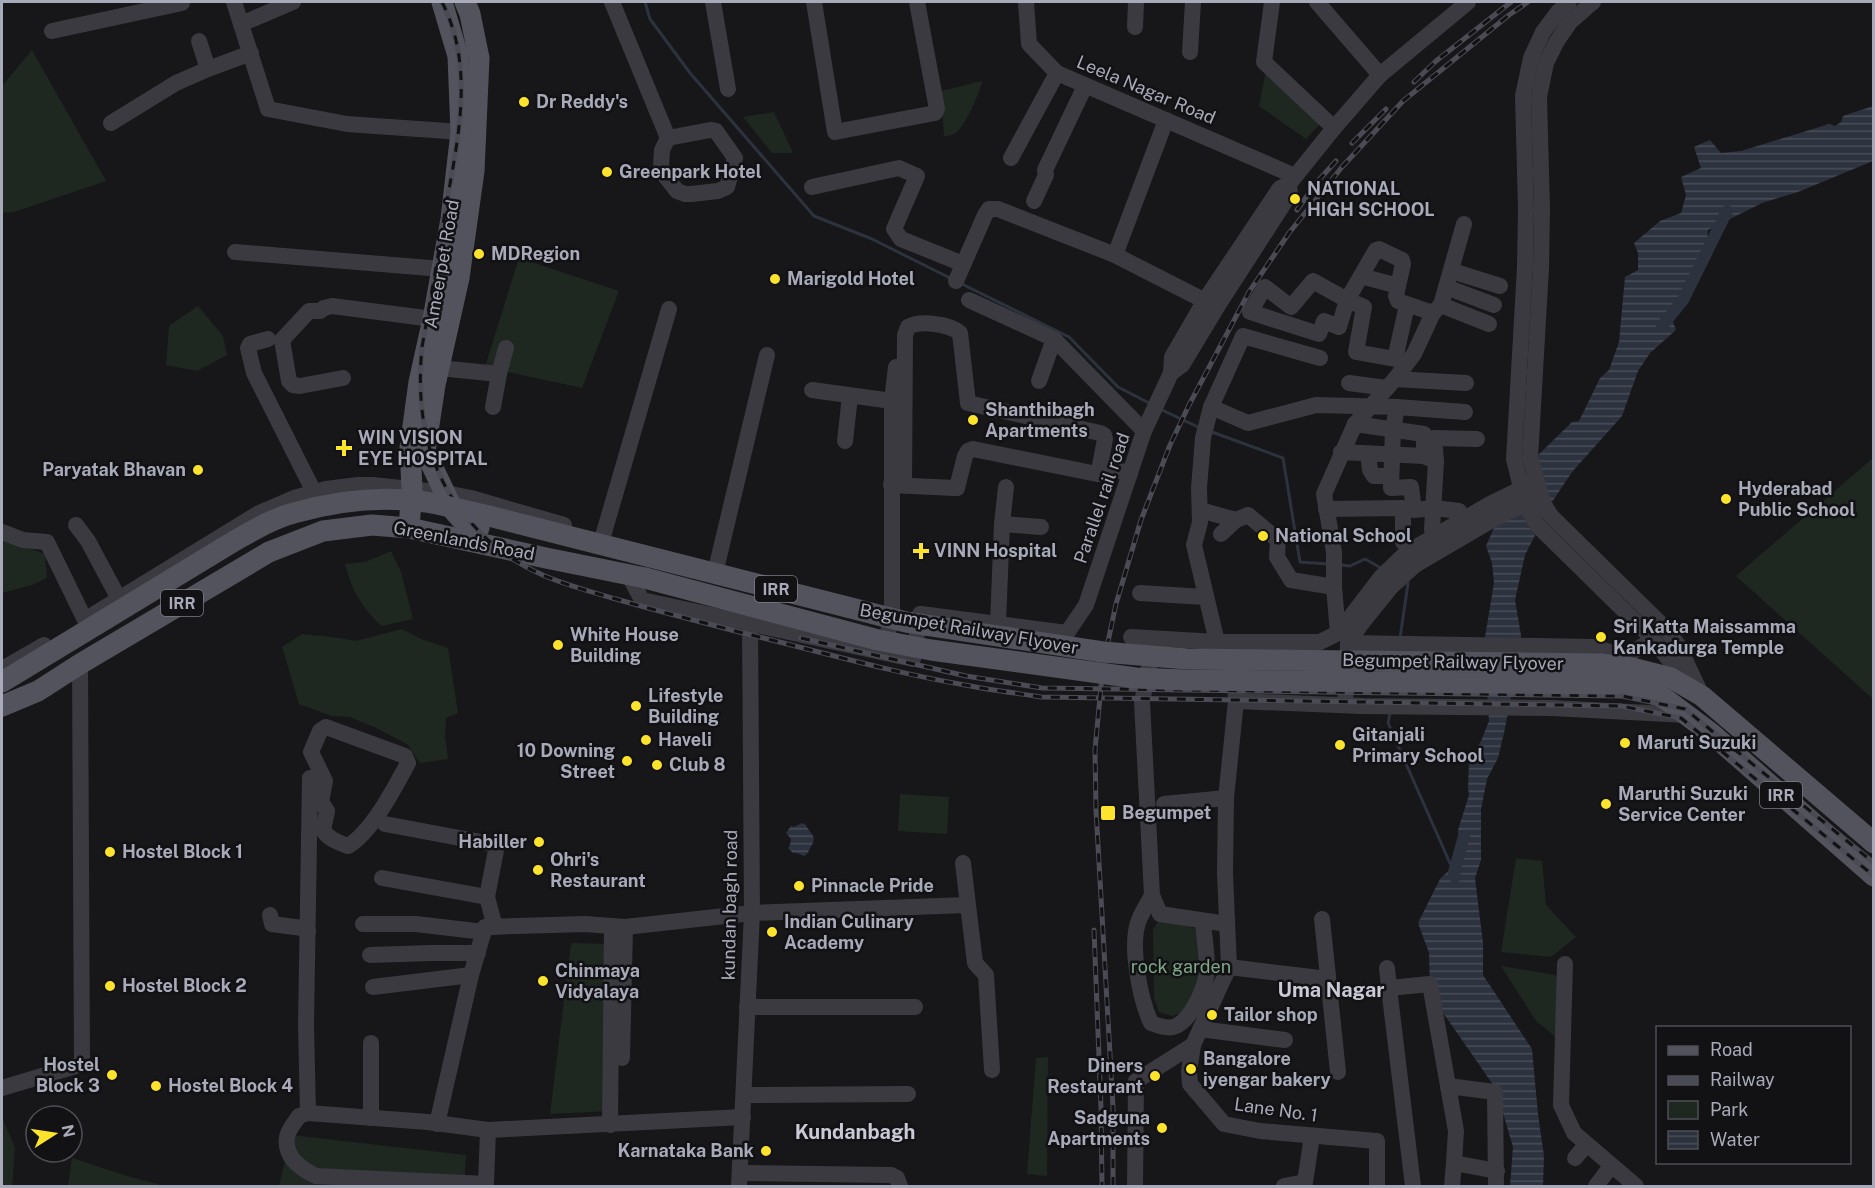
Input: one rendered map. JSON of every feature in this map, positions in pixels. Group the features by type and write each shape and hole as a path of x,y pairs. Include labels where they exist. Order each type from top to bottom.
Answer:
{"main road":[{"name":"Ameerpet Road","path":"410,528 412,489 410,448 419,382 451,219 461,132 458,56 442,2"},
{"name":"Ameerpet Road","path":"446,493 425,451 439,368 459,279 469,217 478,124 479,58 470,14 465,2"},
{"name":"IRR","path":"446,493 453,510 460,519 479,528 906,633 958,641 1046,644"},
{"name":"Begumpet Railway Flyover","path":"2,682 262,526 293,513 367,500 424,502 445,506 906,622 1046,644 1137,656 1187,659 1618,663 1671,678 1702,696"},
{"path":"251,518 269,552"},
{"name":"Greenlands Road","path":"2,706 38,691 269,552 323,531 372,525 410,528 637,576"},
{"name":"Begumpet Railway Flyover","path":"637,576 878,640 932,650 1136,678 1616,684 1643,688 1664,698 1687,715"},
{"name":"IRR","path":"1702,696 1874,843"},
{"name":"IRR","path":"1687,715 1712,734 1874,876"}],"street":[{"path":"52,31 184,2"},
{"path":"234,2 268,109 347,124 461,132"},
{"path":"242,24 293,2"},
{"path":"612,2 668,138 662,150 660,164 662,172 677,190 685,194 718,191 727,187 735,158 716,131 710,130 668,138"},
{"path":"714,2 728,89"},
{"path":"814,2 835,132 935,113 937,109 917,2"},
{"name":"Leela Nagar Road","path":"1026,2 1029,44 1057,73 1166,120 1292,180"},
{"path":"1134,27 1136,2"},
{"path":"1190,52 1192,2"},
{"path":"1272,2 1264,62 1334,128"},
{"path":"1317,2 1380,75"},
{"name":"Parallel rail road","path":"998,624 1067,633 1086,605 1144,431 1168,380 1182,365 1211,303 1290,194 1292,180 1334,128 1380,75 1468,2"},
{"path":"1532,125 1523,96 1531,58 1543,32 1569,2"},
{"path":"1593,2 1570,22 1546,63 1532,125 1533,164 1514,459 1531,493 1655,633 1683,685"},
{"path":"199,41 208,69"},
{"path":"111,123 176,83 251,53"},
{"path":"1011,158 1057,73"},
{"path":"1034,201 1046,175 1045,170 1085,86"},
{"path":"1115,255 1166,120"},
{"path":"812,187 899,168 917,176 894,229 895,233 901,239 963,264"},
{"path":"956,281 985,215 989,209 998,209 1115,255 1211,303"},
{"path":"1345,705 1343,638 1334,587 1334,552 1324,494 1354,424 1414,354 1446,287 1464,224"},
{"path":"1407,305 1395,359 1356,352 1364,306 1347,300 1313,281 1291,307 1265,287 1250,312 1319,334 1324,321 1339,327 1347,300 1374,251 1379,249 1402,261 1397,300 1407,305 1437,309 1489,324"},
{"path":"235,252 442,269"},
{"path":"1452,271 1500,286"},
{"path":"1361,276 1398,286"},
{"path":"1446,287 1494,305"},
{"path":"969,300 1054,339 1144,431"},
{"path":"343,378 300,386 293,385 289,381 282,340 309,311 320,311 332,306 433,319"},
{"path":"603,536 669,309"},
{"path":"885,653 892,608 898,440 905,335 908,327 915,323 953,328 960,333 968,403 1100,433 1105,439 1099,471 1092,474 973,449 965,456 957,488 898,485"},
{"path":"1320,358 1243,336 1209,414 1203,438 1199,488 1200,522 1194,545 1205,597 1225,642 1236,701 1226,798 1225,873 1229,967 1328,979"},
{"path":"268,339 250,344 248,348 254,373 314,492"},
{"path":"1039,381 1054,339"},
{"path":"493,407 506,348"},
{"path":"897,354 892,401 898,440"},
{"path":"717,565 767,355"},
{"path":"439,368 499,374"},
{"path":"1349,383 1467,383"},
{"path":"812,390 892,401"},
{"path":"845,441 850,396"},
{"path":"1209,414 1248,423 1317,405 1465,412"},
{"path":"1397,407 1391,488 1411,488 1414,510 1434,508 1459,511"},
{"path":"1354,424 1424,434 1430,458 1434,508 1432,530"},
{"path":"1430,458 1434,438 1477,439"},
{"path":"1341,452 1430,458"},
{"path":"1368,454 1370,470 1374,476 1391,476"},
{"path":"1101,465 1130,474"},
{"name":"IRR","path":"2,669 273,506 314,492 358,485 412,489"},
{"path":"412,489 471,498 603,536 892,608 998,624 1002,524 1006,487"},
{"path":"1343,638 1356,618 1415,565 1497,517 1531,493"},
{"path":"1326,509 1403,508 1403,542"},
{"path":"1200,510 1236,520"},
{"path":"1221,534 1236,520 1248,515 1278,540 1277,557 1291,580 1334,587"},
{"path":"1002,524 1041,527"},
{"path":"76,525 88,541 119,599"},
{"path":"2,532 23,540 47,542 85,620"},
{"path":"637,576 642,600 913,659 921,614"},
{"path":"1140,593 1205,597"},
{"name":"kundan bagh road","path":"739,1180 752,913 750,623"},
{"path":"1131,637 1225,642 1320,642 1343,638 1384,644 1595,647 1613,653 1618,663 1643,647 1655,633"},
{"path":"1655,633 1678,645 1702,696"},
{"path":"1155,639 1142,702 1152,895 1160,914 1227,924"},
{"path":"2,1088 82,1064 80,664"},
{"path":"1236,701 1362,706 1538,708 1687,715"},
{"path":"308,1113 306,1025 315,780 311,752 320,731 326,727 405,756 408,763 383,809 355,842 348,846 323,833 327,812 321,802 315,780"},
{"path":"1164,804 1226,798"},
{"path":"385,824 497,845 487,897 489,929 471,975 437,1124"},
{"path":"963,863 975,963 986,975 992,1070"},
{"path":"382,878 487,897"},
{"path":"1152,895 1138,922 1135,954 1144,1008 1150,1023 1161,1027 1176,1026 1186,1017 1201,994 1208,970 1203,921"},
{"path":"363,924 416,924 489,929 585,924 619,926 752,913 967,905"},
{"path":"270,915 272,924 308,931"},
{"path":"1322,919 1338,1072"},
{"path":"615,1125 619,926"},
{"path":"370,955 478,953"},
{"path":"1565,964 1561,1105 1574,1133 1636,1186"},
{"name":"Lane No. 1","path":"1229,967 1193,1046 1189,1072 1190,1084 1224,1124 1260,1131 1377,1141 1377,1186"},
{"path":"1387,968 1413,1186"},
{"path":"373,987 471,975"},
{"path":"1389,988 1430,984 1456,1131 1452,1186"},
{"path":"747,1007 915,1007"},
{"path":"1200,1029 1285,1040"},
{"path":"371,1043 371,1118"},
{"path":"1135,1186 1136,1081 1193,1046"},
{"path":"1448,1086 1495,1092 1496,1179 1454,1163"},
{"path":"744,1095 908,1094"},
{"path":"488,1130 486,1185 316,1176 300,1168 290,1154 287,1137 299,1116 308,1113 488,1130 743,1117"},
{"path":"1284,1186 1305,1182 1312,1136"},
{"path":"1575,1158 1586,1145"},
{"path":"1596,1186 1611,1166"},
{"path":"739,1180 891,1175 897,1178 900,1186"},
{"path":"301,1186 316,1176"}],"green space":[{"path":"32,50 106,181 14,212 2,213 2,86"},
{"path":"1266,70 1320,124 1306,139 1259,106"},
{"path":"982,81 967,118 958,131 944,136 941,91"},
{"path":"774,112 793,153 772,153 743,117"},
{"path":"519,258 619,291 582,388 485,367"},
{"path":"198,306 223,336 227,355 197,371 166,365 169,326"},
{"path":"1873,458 1873,699 1736,576"},
{"path":"2,538 45,554 47,578 32,585 2,593"},
{"path":"391,551 401,572 413,619 382,626 358,598 345,564 365,562"},
{"path":"402,629 421,639 448,648 458,713 446,718 445,735 448,759 420,763 407,744 376,728 350,717 332,716 299,704 282,647 302,634 356,641"},
{"path":"900,794 949,797 947,834 898,831"},
{"path":"1516,858 1542,861 1546,905 1576,937 1551,957 1501,952"},
{"name":"rock garden","path":"1161,918 1199,930 1209,969 1192,1008 1173,1016 1159,1012 1154,998 1153,929"},
{"path":"571,943 610,944 609,1111 550,1114"},
{"path":"1501,966 1561,976 1558,1039 1536,1021"},
{"path":"1048,1057 1047,1176 1027,1174 1036,1058"},
{"path":"2,1117 15,1148 12,1186 2,1186"},
{"path":"291,1135 466,1155 464,1186 279,1186"},
{"path":"84,1162 165,1186 68,1186 71,1164 84,1164"}],"water":[{"path":"1873,106 1873,161 1798,192 1762,203 1708,230 1707,246 1711,257 1703,272 1693,275 1685,288 1690,295 1677,299 1670,309 1676,330 1650,353 1638,371 1622,416 1572,472 1552,502 1525,555 1515,600 1522,641 1498,758 1487,779 1481,809 1481,860 1475,878 1483,943 1483,975 1532,1049 1544,1156 1543,1186 1510,1186 1513,1147 1496,1089 1430,994 1429,953 1418,923 1440,879 1461,859 1458,830 1469,795 1469,761 1489,721 1484,643 1494,583 1492,563 1486,546 1533,460 1572,422 1579,421 1600,378 1609,370 1619,342 1625,277 1638,270 1638,253 1634,243 1660,221 1681,213 1686,195 1681,177 1701,168 1694,147 1710,140 1721,153 1741,151 1829,124 1835,126 1841,122 1843,116"},
{"path":"802,823 806,825 814,838 808,853 804,856 793,853 788,848 791,839 786,833 791,826"}],"waterway":[{"path":"645,2 650,19 690,73 814,216 872,239 950,278"},
{"path":"1662,326 1683,300 1727,211"},
{"path":"962,284 1069,337 1118,387 1151,404"},
{"path":"1160,409 1200,428"},
{"path":"1212,432 1283,458 1300,562 1328,564"},
{"path":"1341,565 1350,566 1365,559 1381,568"},
{"path":"1400,638 1408,583 1405,581"},
{"path":"1390,713 1388,723 1453,870"},
{"path":"1455,877 1454,872 1464,836"}],"railway":[{"path":"442,2 452,27 458,53 461,106 422,347 420,374 424,426 430,451 451,497 486,538 515,561 547,577 580,589 739,632 908,674 1041,697 1621,706 1681,718 1874,876"},
{"path":"1414,82 1436,61 1511,2"},
{"path":"1113,1186 1113,1107 1096,810 1095,750 1103,665 1116,604 1141,520 1170,445 1189,405 1249,292 1289,233 1342,167 1403,101 1528,2"},
{"path":"1352,143 1386,109"},
{"path":"1297,210 1336,161"},
{"path":"801,638 966,676 1042,688 1622,696 1685,709 1874,863"},
{"path":"1094,930 1102,1186"}],"place":[{"name":"Dr Reddy's","path":"524,102"},
{"name":"Greenpark Hotel","path":"607,172"},
{"name":"NATIONAL HIGH SCHOOL","path":"1295,199"},
{"name":"MDRegion","path":"479,254"},
{"name":"Marigold Hotel","path":"775,279"},
{"name":"Shanthibagh Apartments","path":"973,420"},
{"name":"WIN VISION EYE HOSPITAL","path":"344,448"},
{"name":"Paryatak Bhavan","path":"198,470"},
{"name":"Hyderabad Public School","path":"1726,499"},
{"name":"National School","path":"1263,536"},
{"name":"VINN Hospital","path":"921,551"},
{"name":"Sri Katta Maissamma Kankadurga Temple","path":"1601,637"},
{"name":"White House Building","path":"558,645"},
{"name":"Lifestyle Building","path":"636,706"},
{"name":"Haveli","path":"646,740"},
{"name":"Maruti Suzuki","path":"1625,743"},
{"name":"Gitanjali Primary School","path":"1340,745"},
{"name":"10 Downing Street","path":"627,761"},
{"name":"Club 8","path":"657,765"},
{"name":"Maruthi Suzuki Service Center","path":"1606,804"},
{"name":"Begumpet","path":"1108,813"},
{"name":"Habiller","path":"539,842"},
{"name":"Hostel Block 1","path":"110,852"},
{"name":"Ohri's Restaurant","path":"538,870"},
{"name":"Pinnacle Pride","path":"799,886"},
{"name":"Indian Culinary Academy","path":"772,932"},
{"name":"Chinmaya Vidyalaya","path":"543,981"},
{"name":"Hostel Block 2","path":"110,986"},
{"name":"Tailor shop","path":"1212,1015"},
{"name":"Bangalore iyengar bakery","path":"1191,1069"},
{"name":"Hostel Block 3","path":"112,1075"},
{"name":"Diners Restaurant","path":"1155,1076"},
{"name":"Hostel Block 4","path":"156,1086"},
{"name":"Sadguna Apartments","path":"1162,1128"},
{"name":"Karnataka Bank","path":"766,1151"}],"district":[{"name":"Uma Nagar","path":"1331,990"},
{"name":"Kundanbagh","path":"855,1132"}]}
